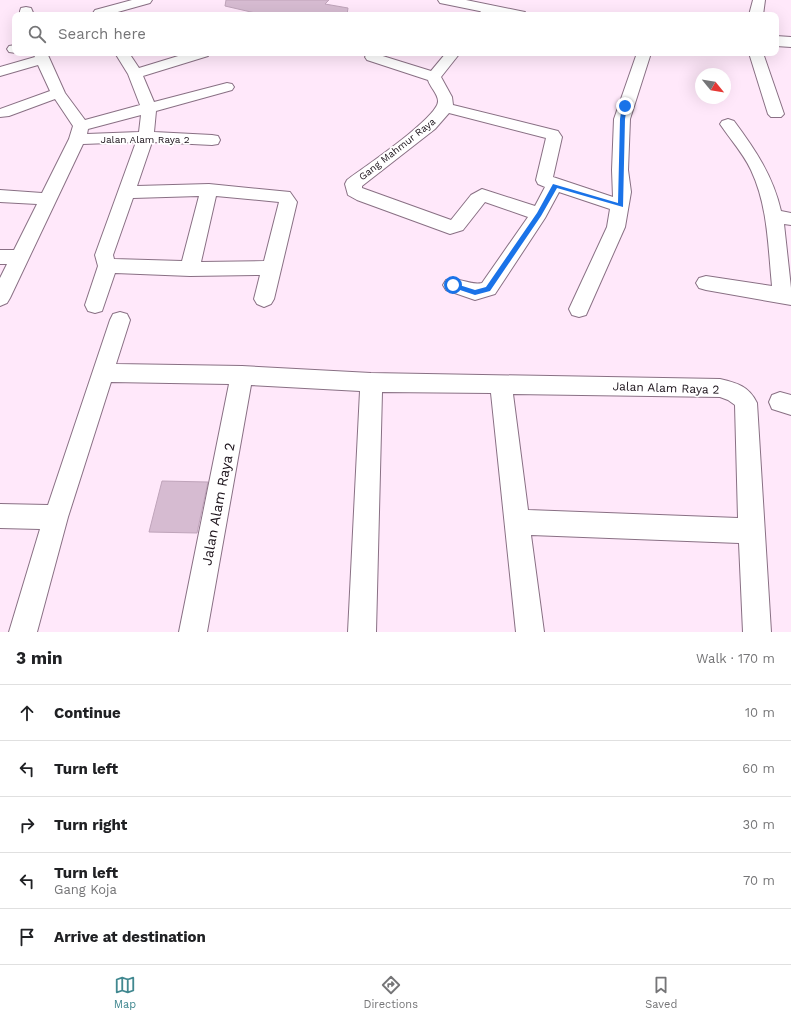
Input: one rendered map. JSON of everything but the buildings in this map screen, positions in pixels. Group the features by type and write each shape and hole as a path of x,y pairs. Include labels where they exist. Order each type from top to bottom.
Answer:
{"street":[{"path":"93,0 100,12"},
{"path":"107,12 146,0"},
{"path":"444,0 487,12"},
{"path":"757,12 759,0"},
{"path":"779,41 791,42"},
{"path":"0,72 42,56 58,93 79,132"},
{"path":"95,305 108,266 104,255 128,192 146,137 149,108 135,74 124,56"},
{"path":"135,74 193,56"},
{"path":"372,57 434,77 451,56"},
{"path":"579,309 616,227 621,206 622,119 625,106 643,56"},
{"path":"757,56 776,114"},
{"name":"Gang Mahmur Raya","path":"434,77 436,84 446,98 444,107 429,126 353,184 354,191 363,196 450,227 457,225 477,199 482,195 539,214"},
{"path":"0,298 79,132 149,108 227,87"},
{"path":"4,112 58,93"},
{"path":"444,107 552,135 554,137 544,180 555,185 621,206"},
{"path":"706,283 787,296 773,215 765,184 760,170 728,124"},
{"name":"Jalan Alam Raya 2","path":"79,132 212,140"},
{"path":"453,285 475,292 488,289 539,214 555,185"},
{"path":"128,192 209,190 278,194 288,199 264,299"},
{"path":"190,269 209,190"},
{"path":"0,196 48,199"},
{"path":"773,215 791,219"},
{"path":"0,257 20,257"},
{"path":"108,266 190,269 272,268"},
{"path":"23,632 56,517 120,320"},
{"name":"Jalan Alam Raya 2","path":"103,373 242,375 371,382 720,388 740,395 746,403 750,531 757,632"},
{"name":"Jalan Alam Raya 2","path":"193,632 242,375"},
{"path":"362,632 371,382"},
{"path":"501,384 530,632"},
{"path":"0,516 56,517"},
{"path":"517,522 750,531"}],"route":[{"path":"453,285 475,292 481,292 488,289 539,214 555,185 573,192 621,206 622,192 620,170 622,119 625,106"}]}
